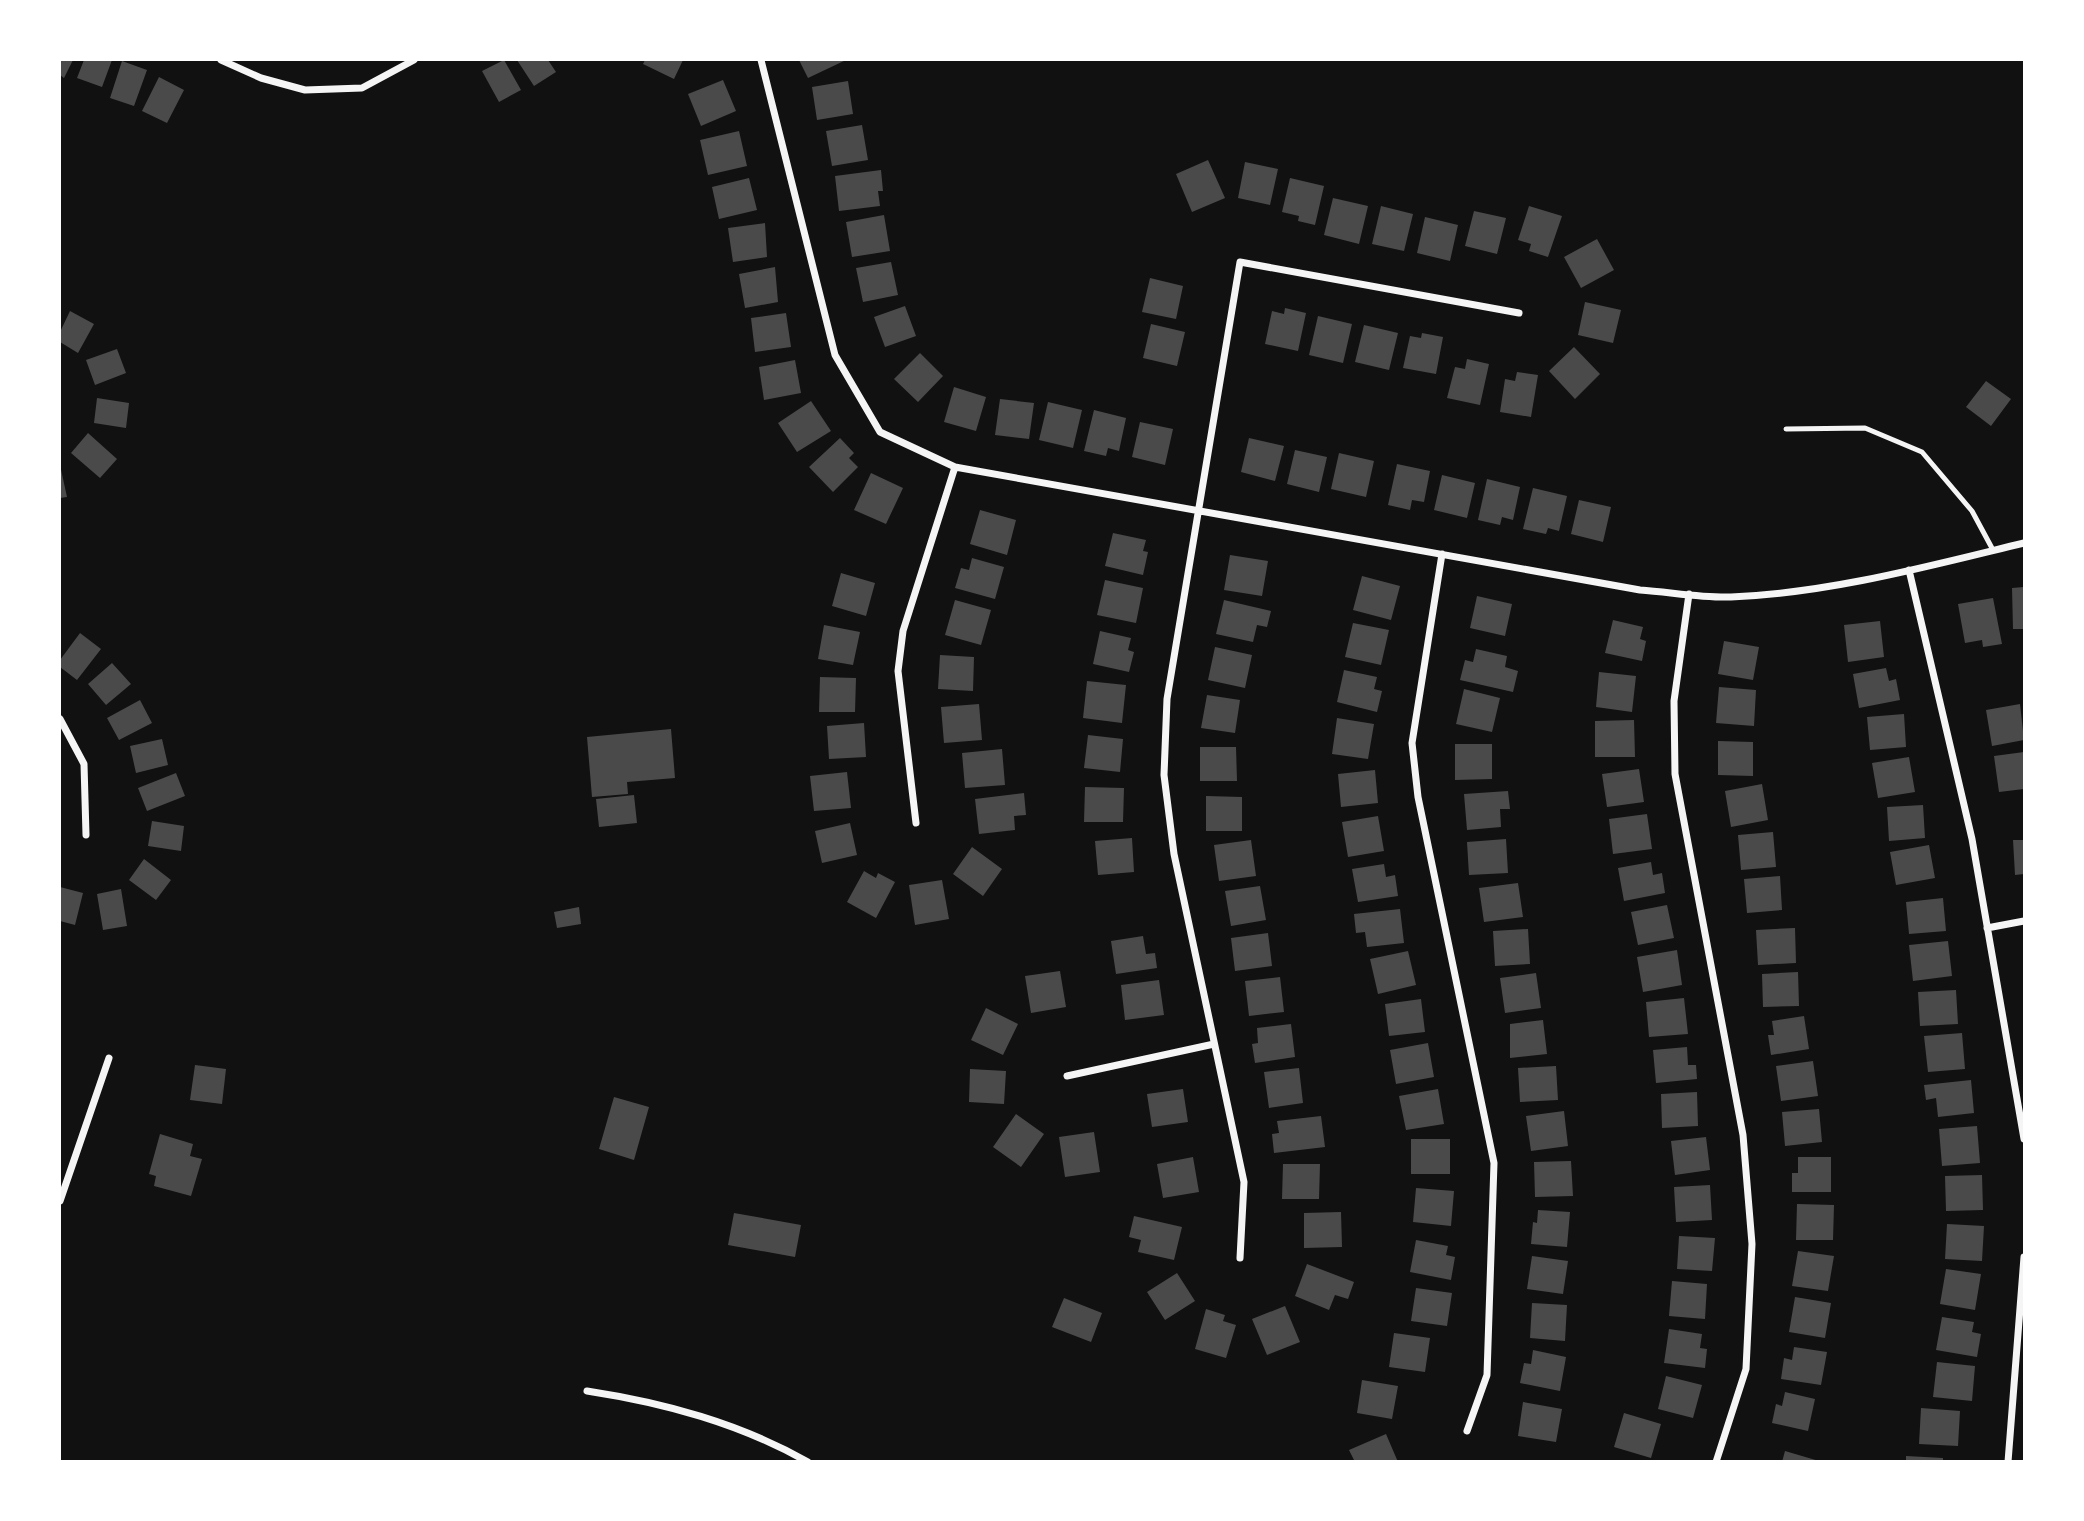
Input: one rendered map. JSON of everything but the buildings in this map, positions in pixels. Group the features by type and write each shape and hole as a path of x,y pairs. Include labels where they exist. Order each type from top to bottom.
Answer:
{"street":[{"path":"221,60 261,78 304,90 362,88 414,60"},
{"path":"761,60 835,355 880,432 955,467 1640,590 1729,597 1815,588 2025,543"},
{"path":"1240,1258 1244,1182 1174,854 1164,775 1167,699 1240,262 1519,313"},
{"path":"916,823 898,671 903,631 955,467"},
{"path":"1443,554 1412,743 1418,797 1493,1163 1486,1375 1466,1431"},
{"path":"1909,570 1972,839 2025,1139"},
{"path":"1689,594 1674,701 1675,774 1743,1135 1752,1244 1746,1369 1716,1461"},
{"path":"60,719 84,764 86,835"},
{"path":"1987,928 2025,921"},
{"path":"1067,1076 1214,1044"},
{"path":"60,1201 109,1058"},
{"path":"2008,1461 2025,1257"},
{"path":"587,1391 653,1401 753,1433 808,1461"}],"lane":[{"path":"1786,429 1865,428 1923,452 1972,511 1993,550"}]}
